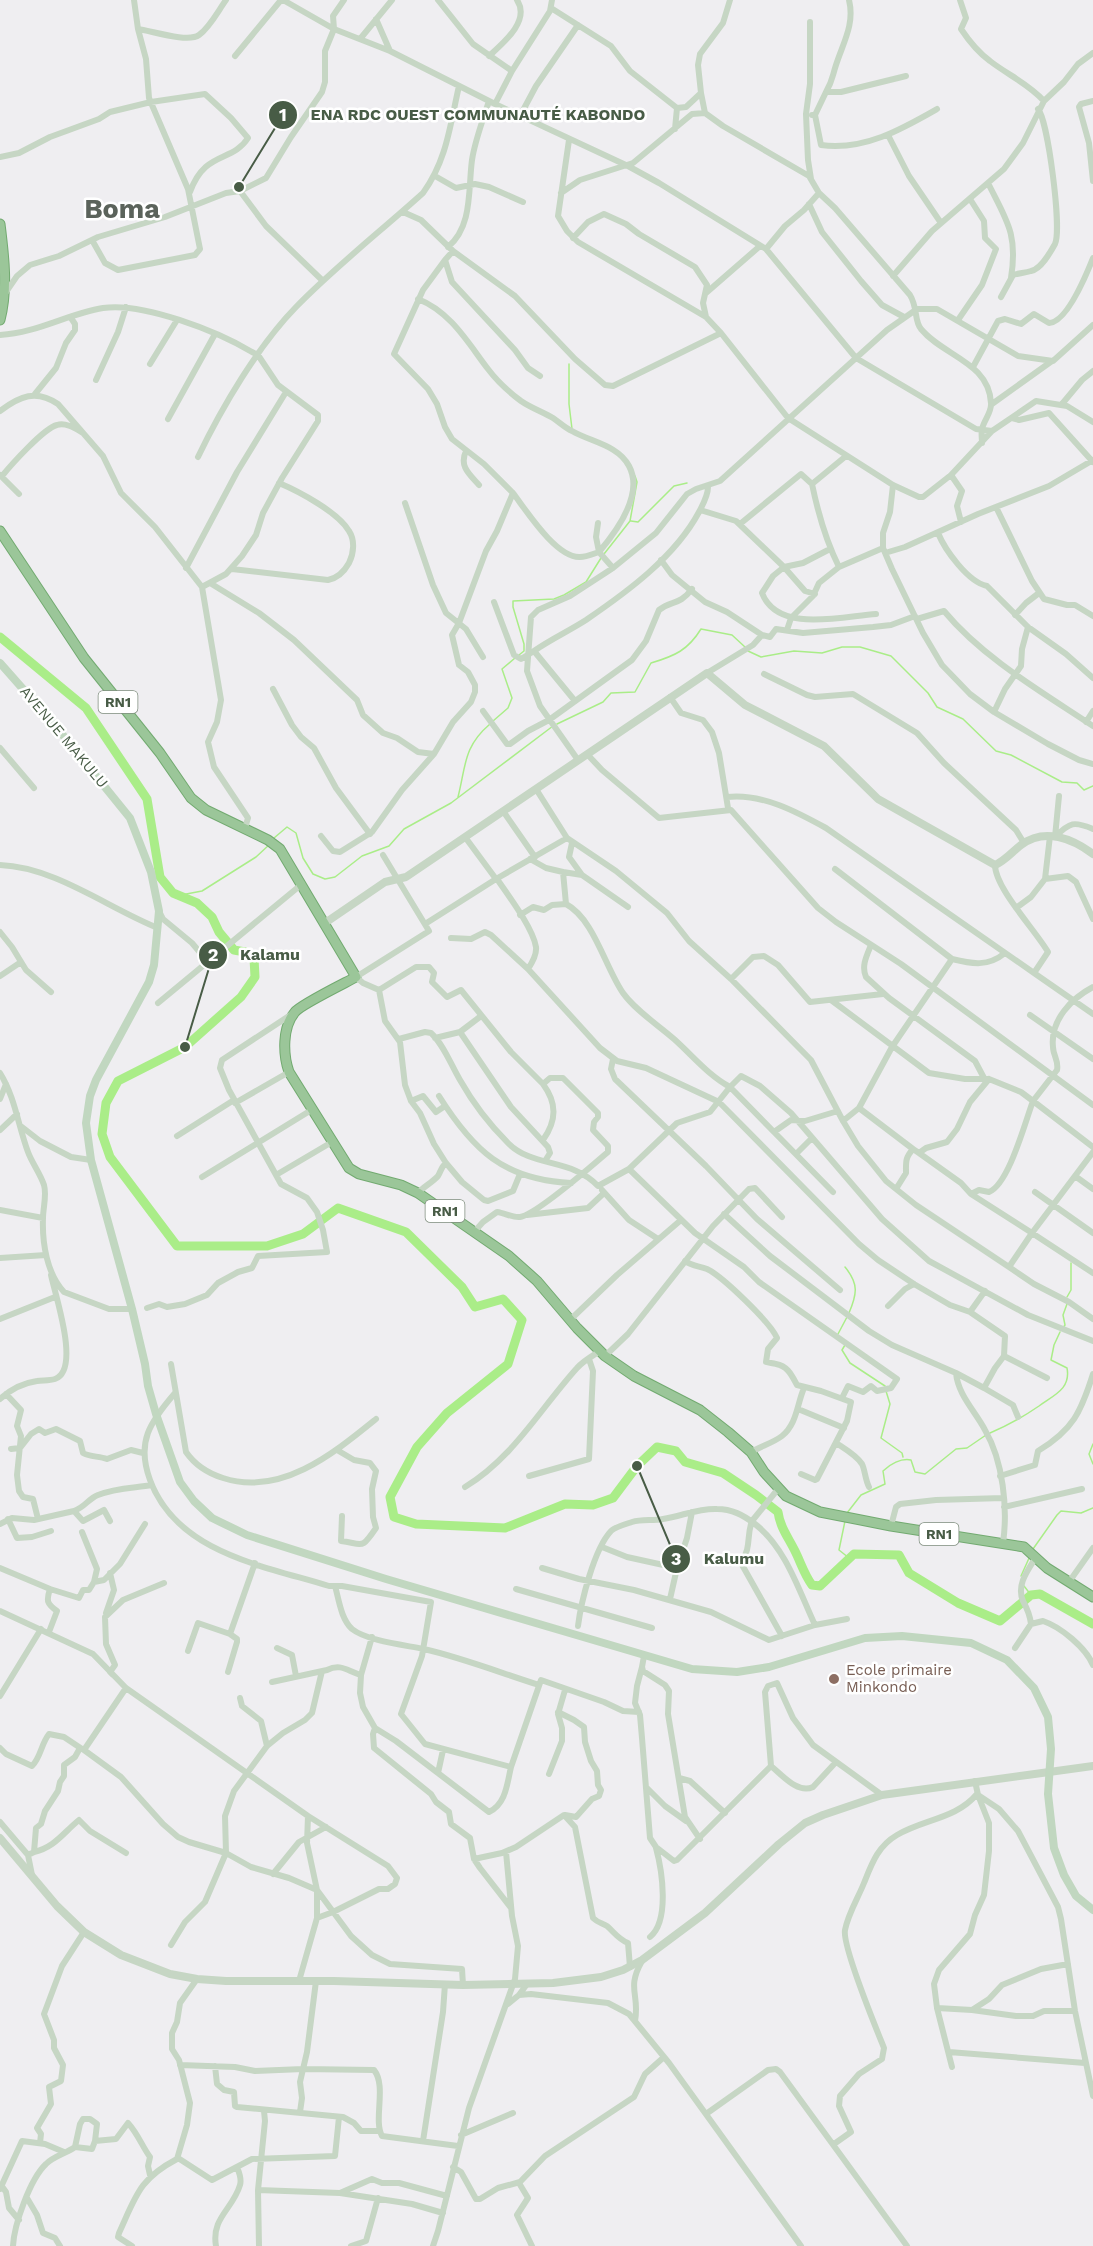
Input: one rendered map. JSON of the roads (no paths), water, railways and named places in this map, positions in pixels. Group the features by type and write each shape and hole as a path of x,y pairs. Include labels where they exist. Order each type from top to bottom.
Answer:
{"highway":[{"path":"0,225 4,274 0,320"},
{"name":"RN1","path":"0,531 84,658 160,753 191,798 207,810 272,842 302,884 356,977"},
{"path":"295,1012 356,977"},
{"name":"RN1","path":"295,1012 288,1030 284,1053 289,1071 353,1172 401,1185 418,1193 529,1272 602,1353 634,1376 699,1410 751,1452 778,1489 786,1496 809,1508 845,1517 1018,1545 1033,1554 1047,1568 1093,1597"}],"main road":[{"name":"AVENUE MAKULU","path":"0,663 53,723 126,813 151,872 159,911 154,965 149,982 96,1080 90,1096 86,1123 91,1160 132,1309 148,1386 180,1482 194,1501 212,1518 239,1532 386,1579 692,1669 737,1672 769,1667 865,1638 902,1636 971,1643 1007,1660 1034,1688 1050,1723 1048,1794 1054,1848 1064,1875 1076,1896 1093,1910"}],"street":[{"path":"92,240 105,263 118,270 159,264 195,255 200,249 189,192 147,91 146,59 138,29 134,0"},
{"path":"138,29 174,36 196,37 226,0"},
{"path":"235,56 282,0 334,29 390,51 492,103 628,166 763,248 856,358 976,429 992,431"},
{"path":"4,294 17,276 30,265 59,256 92,240 226,193 240,191 266,178 291,136 322,92 325,82 325,51 334,29 334,14 344,0"},
{"path":"360,39 392,0"},
{"path":"438,0 468,38 489,56 512,71"},
{"path":"489,56 511,35 521,9 517,0"},
{"path":"552,0 551,8 492,103 474,151 461,234 418,299 394,354 428,389 451,437 513,492 535,522 563,551 580,557 601,555"},
{"path":"705,113 698,64 700,54 723,23 730,0"},
{"path":"849,0 852,16 850,25 836,65 834,80 816,115 820,143 823,146 855,144 888,135 937,109"},
{"path":"960,0 966,18 961,29 969,40 987,59 1032,89 1044,101"},
{"path":"551,8 611,46 630,71 677,108 686,107 701,93"},
{"path":"316,18 334,14"},
{"path":"376,19 390,51"},
{"path":"810,22 810,84 806,114 811,179"},
{"path":"520,116 536,86 578,25"},
{"path":"893,276 941,223 1004,169 1023,143 1044,101 1084,58 1093,53"},
{"path":"826,92 841,92 906,76"},
{"path":"198,457 220,416 281,324 322,281 423,193 435,176 443,158 459,86"},
{"path":"0,157 19,153 50,137 99,119 110,112 151,102 205,94 247,135 247,140 240,147 204,166 194,179 189,192"},
{"path":"1093,101 1080,106 1089,143 1093,181"},
{"path":"675,129 677,108"},
{"path":"1011,278 1017,273 1032,271 1038,267 1054,245 1057,235 1050,161 1043,116 1038,109"},
{"path":"561,193 580,180 600,172 628,166 692,114 705,113 723,126 804,172 811,179 819,193 835,208 910,295 917,309 917,324 928,337 973,367 985,383 992,404"},
{"path":"806,114 816,115"},
{"path":"888,135 909,176 941,223"},
{"path":"569,140 559,218 573,238 706,317 788,418 893,485 914,496 923,497 951,476 992,431 1036,401 1062,404 1089,417 1093,423"},
{"path":"435,176 456,188 470,184 489,187 523,202"},
{"path":"988,183 1012,235 1015,252 1011,278 1001,297"},
{"path":"240,191 266,226 322,281"},
{"path":"706,293 763,248 819,193"},
{"path":"958,320 982,285 996,251 996,248 986,240 984,221 970,199"},
{"path":"809,204 822,232 861,281 882,305 904,317"},
{"path":"403,212 427,224 451,249 515,296 604,385 613,386 721,333"},
{"path":"573,238 588,222 608,214 695,267 706,283 703,303 706,317"},
{"path":"973,367 998,321 1005,319 1021,324 1034,314 1049,323 1057,320 1082,285 1093,258"},
{"path":"445,260 452,282 515,350 528,368 540,376"},
{"path":"4,274 17,276"},
{"path":"418,299 436,308 450,320 494,376 522,402 571,431 618,453 630,467 633,481 631,498 623,521 601,555"},
{"path":"96,380 118,332 126,308"},
{"path":"0,335 25,333 102,309 126,308 159,314 247,348 258,356 278,385 316,412 319,417 262,513 256,535 232,569 202,587"},
{"path":"579,760 539,703 526,671 529,621 534,613 570,596 613,568 656,533 687,495 696,489 708,487 720,481 887,330 917,309 937,309 1018,356 1053,361"},
{"path":"35,394 56,368 62,358 66,343 75,330 75,324 70,318"},
{"path":"150,364 177,320"},
{"path":"982,443 982,429 992,404 1053,361 1093,325"},
{"path":"168,419 215,334"},
{"path":"1062,404 1082,380 1093,372"},
{"path":"186,568 237,472 286,392"},
{"path":"0,411 25,395 35,394 58,404 103,456 121,494 155,527 202,587 221,700 217,722 208,742 214,767 248,818 245,828"},
{"path":"787,630 791,618 815,594 819,583 838,567 938,533 1049,486 1093,461 1049,413 1018,420 1012,418"},
{"path":"19,494 1,475 22,454 54,425 65,424 84,433"},
{"path":"466,451 463,461 465,468 479,485"},
{"path":"812,484 846,456"},
{"path":"740,524 801,474 812,484 816,508 838,567"},
{"path":"951,476 962,491 957,506 961,522"},
{"path":"232,569 328,580 340,576 349,562 353,546 352,538 346,527 302,493 279,483"},
{"path":"893,485 890,512 883,533 884,550 916,617 942,664 970,694 994,712 1048,744 1079,760 1093,764"},
{"path":"495,602 501,624 517,657 521,659 584,621 661,560 687,531 708,494 708,487"},
{"path":"321,836 333,850 340,852 370,834 402,790 434,754 453,722 470,704 475,685 468,672 459,665 452,632 459,623 486,551 513,492"},
{"path":"405,503 437,594 447,615 466,628 483,657"},
{"path":"996,507 1039,593 1048,602 1076,605 1093,616"},
{"path":"700,510 708,514 729,517 740,524 805,591 815,594"},
{"path":"598,524 596,537 601,555 613,568"},
{"path":"938,533 944,547 966,575 978,584 987,586 1028,627 1066,654 1093,678"},
{"path":"830,549 803,563 784,567 769,581 762,594 777,611 791,618 818,619 876,614"},
{"path":"661,560 672,575 708,604 727,612 768,637 776,629 803,633 873,627 891,625 944,611 955,625 1015,675 1093,726"},
{"path":"210,583 259,614 294,640 357,700 363,716 383,733 397,738 418,752 434,754"},
{"path":"483,711 508,745 528,731 552,724 575,701 632,660 646,641 659,610 682,601 692,589"},
{"path":"1015,615 1039,593"},
{"path":"994,712 1005,689 1022,664 1022,649 1028,627"},
{"path":"325,923 385,882 406,877 728,658 745,651 762,634"},
{"path":"534,651 575,701"},
{"path":"707,673 745,705 824,746 878,799 995,866"},
{"path":"764,674 815,697 850,693 918,733 944,763 1016,830 1024,843"},
{"path":"273,689 292,725 314,748 336,788 370,834"},
{"path":"670,697 681,713 697,717 705,722 712,732 720,753 728,808 818,908 933,987 1093,1105"},
{"path":"1086,722 1093,711"},
{"path":"0,748 34,788"},
{"path":"587,754 602,770 659,818 668,819 728,808"},
{"path":"536,789 569,840 616,871 663,910 677,923 689,941 731,979 811,1060 843,1121 874,1166 896,1189 1034,1284 1066,1300 1093,1319"},
{"path":"727,796 741,795 768,801 826,828 1071,1001 1093,1014"},
{"path":"1016,908 1031,897 1045,879 1059,796"},
{"path":"503,811 533,858 546,868 582,875"},
{"path":"1052,837 1069,824 1079,824 1093,829"},
{"path":"465,837 520,915 536,946 534,959 528,969"},
{"path":"995,866 1031,839 1052,837 1073,840 1093,854"},
{"path":"425,924 496,879 569,840"},
{"path":"569,840 569,857 582,875 628,907"},
{"path":"379,990 356,977 428,933 429,930 383,855"},
{"path":"0,865 20,867 48,876 158,928"},
{"path":"995,866 996,874 1016,908 1048,952 1034,973"},
{"path":"835,869 952,959 986,964 996,961 1005,953"},
{"path":"563,872 566,904"},
{"path":"1045,879 1064,875 1071,877 1076,882 1093,919"},
{"path":"158,1002 302,884"},
{"path":"520,915 532,907 544,910 552,905 566,904 579,915 594,937 611,975 636,1008 689,1053 711,1076 730,1088 833,1192"},
{"path":"159,911 164,919 192,943 207,962"},
{"path":"0,932 30,975 51,992"},
{"path":"451,938 471,939 485,932 528,969 600,1048 613,1059 646,1068 719,1102 859,1244 878,1260 950,1305 970,1312 1005,1336 1004,1356 994,1368 984,1388"},
{"path":"871,945 865,961 864,975 883,994 975,1060 986,1079"},
{"path":"731,979 753,957 764,956 778,965 810,1002 883,994"},
{"path":"843,1121 859,1107 892,1047 952,959"},
{"path":"0,976 21,962"},
{"path":"379,990 416,967 429,967 434,973 433,983 445,996 461,990 511,1052 543,1084 551,1096 553,1106 550,1129 543,1140"},
{"path":"971,1194 979,1190 989,1192 998,1186 1033,1101 1053,1077 1058,1067 1053,1048 1055,1031 1062,1014 1071,1001 1093,987"},
{"path":"379,990 385,1022 399,1039 405,1085 411,1101 420,1113 434,1144 446,1162 462,1182 486,1200 512,1193 520,1174"},
{"path":"831,1000 919,1067 934,1074 965,1079 986,1079 1021,1092 1093,1147"},
{"path":"147,1308 159,1304 167,1307 182,1305 207,1295 218,1282 237,1272 252,1268 258,1256 327,1252 317,1212 308,1198 283,1186 276,1176 235,1102 220,1068 220,1062 295,1012"},
{"path":"1030,1015 1093,1059"},
{"path":"435,1038 460,1032 481,1016"},
{"path":"399,1039 425,1032 431,1033 471,1098 509,1144 525,1155 572,1167 583,1174 598,1186 629,1220 658,1239"},
{"path":"460,1032 512,1107 543,1140 550,1151 545,1161"},
{"path":"613,1059 611,1069 615,1079 757,1219 840,1290"},
{"path":"177,1136 289,1071"},
{"path":"0,1073 7,1083 30,1157 44,1185 43,1218 46,1255 68,1353 63,1372 56,1379 31,1382 0,1399"},
{"path":"598,1186 629,1169 669,1130 681,1122 708,1113 740,1076 744,1076 764,1089 797,1120 868,1204 906,1241 934,1264 1028,1315 1093,1341"},
{"path":"524,1216 572,1183 609,1150 593,1130 598,1113 563,1078 550,1078 543,1084"},
{"path":"896,1189 906,1173 906,1159 916,1151 947,1142 986,1079"},
{"path":"7,1083 0,1099 12,1101"},
{"path":"411,1101 423,1096 436,1112 445,1106"},
{"path":"439,1096 456,1121 497,1163 520,1174 547,1181 572,1183"},
{"path":"859,1107 961,1183 971,1194 1093,1273"},
{"path":"202,1178 313,1109"},
{"path":"774,1132 791,1120 818,1119 838,1111"},
{"path":"0,1130 17,1114"},
{"path":"21,1127 40,1141 71,1157 91,1160"},
{"path":"796,1154 812,1138"},
{"path":"276,1176 332,1142"},
{"path":"1009,1267 1093,1152"},
{"path":"418,1193 438,1176 440,1168 446,1162"},
{"path":"629,1169 702,1238 744,1267 759,1282 896,1378 896,1381 886,1389 877,1391 871,1386 863,1392 849,1386 842,1398"},
{"path":"1075,1176 1093,1189"},
{"path":"465,1487 487,1473 515,1445 579,1366 628,1334 702,1238 749,1190 755,1188 782,1216"},
{"path":"1035,1192 1093,1233"},
{"path":"475,1232 483,1222 497,1212 524,1216 588,1208 604,1193"},
{"path":"0,1210 43,1218"},
{"path":"724,1214 770,1256 848,1316 892,1345 956,1373 1013,1404 1018,1417"},
{"path":"570,1320 681,1220"},
{"path":"0,1258 46,1255"},
{"path":"685,1261 709,1270 768,1325 777,1338 768,1349 766,1362 777,1364 790,1371 796,1384 804,1388 821,1390 850,1401 844,1428 817,1479 801,1474"},
{"path":"49,1265 59,1287 64,1292 109,1309 132,1309"},
{"path":"814,1289 824,1276"},
{"path":"888,1306 904,1289 914,1284"},
{"path":"970,1312 985,1292"},
{"path":"0,1319 55,1297"},
{"path":"1004,1356 1047,1378"},
{"path":"529,1476 588,1460 590,1457 593,1371 589,1359"},
{"path":"171,1364 186,1452 197,1465 214,1475 245,1483 269,1481 297,1471 337,1450 376,1419"},
{"path":"956,1373 958,1384 969,1407 988,1434 1000,1476 1004,1507 1003,1543"},
{"path":"1000,1476 1035,1465 1038,1451 1063,1434 1076,1416 1093,1374"},
{"path":"751,1452 782,1436 798,1409 804,1388"},
{"path":"175,1393 156,1414 143,1453 146,1470 166,1511 188,1533 219,1551 330,1586 431,1602 424,1649 402,1717 423,1743 511,1767"},
{"path":"6,1394 21,1410 17,1426 21,1436 16,1475 19,1491 23,1497 33,1499 38,1519"},
{"path":"798,1409 844,1428"},
{"path":"11,1449 20,1448 31,1434 39,1429 45,1433 56,1429 80,1441 85,1454 107,1458 131,1450 143,1453"},
{"path":"836,1443 849,1450 861,1464 869,1487"},
{"path":"337,1450 354,1460 370,1463 376,1471 372,1489 373,1517 376,1528 362,1545 341,1542 342,1516"},
{"path":"0,1524 8,1519 38,1519 74,1511 84,1507 93,1497 100,1494 116,1489 152,1485"},
{"path":"778,1489 752,1521 749,1528 748,1550 741,1563 782,1636"},
{"path":"1004,1507 1082,1489"},
{"path":"891,1526 896,1506 900,1504 936,1500 1003,1498"},
{"path":"578,1626 580,1608 588,1581 602,1547 613,1529 633,1522 717,1509 737,1512 752,1521 772,1540 815,1625"},
{"path":"74,1511 83,1521 104,1510 110,1521"},
{"path":"670,1599 692,1512"},
{"path":"8,1519 17,1538 32,1537 51,1531"},
{"path":"94,1582 102,1581 120,1564 145,1524"},
{"path":"0,1568 77,1599 84,1590 89,1590 94,1582 97,1569 82,1532"},
{"path":"602,1547 627,1557 677,1568"},
{"path":"1069,1582 1093,1548"},
{"path":"1031,1624 1028,1608 1022,1599 1021,1587 1033,1554"},
{"path":"230,1634 255,1563"},
{"path":"542,1568 588,1581 670,1599 719,1615 769,1640 815,1625 847,1619"},
{"path":"110,1573 114,1590 105,1617 106,1644 115,1665 110,1672 126,1688 308,1816 388,1866 396,1878 394,1884 388,1889 376,1891 317,1918"},
{"path":"105,1617 123,1600 164,1582"},
{"path":"335,1586 342,1612 351,1628 372,1637 424,1649 539,1685"},
{"path":"49,1632 57,1611 48,1605 46,1600 50,1589"},
{"path":"516,1589 652,1628"},
{"path":"0,1611 90,1652 116,1678"},
{"path":"1015,1648 1031,1624 1039,1621 1047,1622 1087,1652 1093,1665"},
{"path":"188,1651 198,1623 230,1634 237,1639 237,1642 228,1672"},
{"path":"0,1696 41,1629"},
{"path":"372,1637 361,1675 361,1700 375,1728 489,1812 500,1805 503,1800 511,1767 541,1680 623,1711 639,1712"},
{"path":"277,1648 292,1655 297,1676"},
{"path":"644,1656 636,1686 635,1703 639,1712 650,1838 656,1847 676,1861 771,1766"},
{"path":"272,1682 341,1666 361,1675"},
{"path":"642,1667 643,1671 669,1691 668,1714 687,1821"},
{"path":"171,1945 185,1922 200,1909 207,1898 226,1853 226,1808 234,1791 267,1746 312,1713 322,1671"},
{"path":"836,1762 813,1787 803,1790 771,1766 765,1692 768,1686 777,1683 795,1722 816,1748 836,1762 882,1795"},
{"path":"32,1875 31,1854 36,1828 58,1791 64,1776 64,1765 82,1749 126,1688"},
{"path":"549,1774 562,1741 558,1712 565,1690"},
{"path":"240,1698 242,1706 261,1721 267,1746"},
{"path":"558,1712 584,1727 585,1742 597,1771 598,1785 601,1790 599,1796 590,1800 575,1820 591,1913 596,1921 608,1927 619,1939 628,1944 630,1967"},
{"path":"375,1728 374,1748 431,1794 436,1802 449,1812 453,1827 471,1840 474,1859 512,1909"},
{"path":"0,1748 6,1754 32,1766 40,1755 45,1739 50,1734 64,1737 125,1781 163,1824 178,1837 226,1853 250,1867 299,1881 317,1890 351,1936 381,1960 401,1966 462,1969 463,1985"},
{"path":"438,1773 443,1750"},
{"path":"0,1838 57,1906 84,1932 108,1948 170,1974 197,1979 463,1985 588,1980 630,1967 642,1960 705,1913 805,1824 850,1804 882,1795 1093,1766"},
{"path":"679,1778 690,1781 725,1813"},
{"path":"952,2067 933,1991 939,1970 970,1934 984,1894 989,1851 989,1823 975,1781"},
{"path":"647,1788 665,1806 687,1821 700,1839"},
{"path":"978,1794 1008,1818 1028,1848 1060,1913 1075,2011 1093,2096"},
{"path":"834,2144 851,2132 839,2106 840,2096 858,2074 880,2062 885,2054 844,1933 872,1861 879,1849 888,1841 917,1826 962,1809 978,1794"},
{"path":"474,1859 506,1852 564,1815 575,1820"},
{"path":"299,1981 317,1918 317,1890 308,1849 308,1816"},
{"path":"31,1854 47,1849 56,1843 79,1820 90,1831 126,1853"},
{"path":"0,1822 31,1854"},
{"path":"273,1874 293,1849 307,1837 326,1827"},
{"path":"650,1937 656,1932 660,1921 662,1894 656,1847"},
{"path":"433,2246 461,2135 514,1984 518,1946 506,1852"},
{"path":"40,2143 37,2128 51,2104 49,2087 61,2081 63,2065 54,2049 54,2040 44,2014 62,1966 84,1932"},
{"path":"635,2020 637,2008 633,1980 642,1960"},
{"path":"972,2010 989,1999 1002,1985 1041,1969 1068,1964"},
{"path":"132,2246 118,2235 135,2199 150,2175 178,2158 190,2106 180,2064 171,2047 172,2033 177,2022 180,2003 197,1979"},
{"path":"300,2112 302,2098 300,2082 308,2052 316,1981"},
{"path":"423,2141 443,2012 445,1984"},
{"path":"507,2004 519,1995 527,1984"},
{"path":"519,1995 531,1994 608,2003 625,2010 664,2057 801,2246"},
{"path":"937,2008 1016,2016 1033,2016 1044,2011 1075,2011"},
{"path":"949,2052 1085,2063"},
{"path":"453,2168 461,2172 476,2199 498,2188 519,2183 545,2156 634,2097 645,2074 664,2057"},
{"path":"180,2064 255,2071 303,2069 376,2071 380,2103 379,2131 382,2136 389,2139 458,2146"},
{"path":"215,2066 217,2084 224,2090 234,2092 236,2107 339,2117 350,2120 361,2131 379,2131"},
{"path":"706,2114 768,2070 776,2069 834,2144 907,2246"},
{"path":"259,2246 258,2190 264,2111"},
{"path":"461,2135 513,2113"},
{"path":"178,2158 209,2180 215,2179 247,2160 335,2156 339,2117"},
{"path":"13,2246 32,2182 44,2166 64,2152 75,2147 92,2149 97,2124 90,2119 83,2120 75,2147"},
{"path":"95,2141 116,2139 129,2124 150,2157 148,2167 150,2175"},
{"path":"20,2220 9,2208 6,2192 0,2186 21,2142 40,2143 64,2152"},
{"path":"216,2246 215,2229 240,2186 237,2167"},
{"path":"340,2193 372,2180 382,2183 399,2183 447,2196"},
{"path":"519,2183 528,2198 517,2215 532,2246"},
{"path":"258,2190 340,2193 378,2198 443,2213"},
{"path":"27,2197 37,2215 43,2233 56,2239 60,2246"},
{"path":"351,2246 366,2241 378,2198"}],"waterway":[{"path":"569,364 569,404 572,429"},
{"path":"604,554 630,521 637,482 635,476"},
{"path":"631,521 638,522 674,486 687,483"},
{"path":"519,655 524,651 524,644 513,601 554,599 564,595 586,582 601,558"},
{"path":"557,724 603,702 611,693 635,692 651,663 680,651 701,629 732,635 745,647"},
{"path":"0,637 86,708 147,799 160,877 173,893 197,903 212,917 219,932 234,950 245,952 254,958 255,977 241,997 185,1047 118,1081 106,1103 102,1134 110,1157 177,1246 267,1246 303,1234 338,1208 406,1232 462,1287 475,1307 503,1299 522,1320 508,1364 447,1413 417,1447 390,1497 394,1517 416,1524 505,1528 565,1504 593,1505 613,1498 637,1466 657,1447 676,1451 685,1462 723,1473 778,1512 782,1527 812,1585 820,1586 854,1554 899,1555 909,1573 958,1603 1000,1621 1031,1595 1040,1594 1093,1624"},
{"path":"748,651 761,657 794,651 822,653 842,647 860,647 891,656 928,693 937,707 963,719 996,751 1011,755 1062,782 1077,783 1084,790 1093,786"},
{"path":"493,721 508,708 512,698 502,669 515,658"},
{"path":"458,797 470,749 481,732 490,724"},
{"path":"274,838 287,827 296,833 303,858 313,874 325,879 335,877 362,856 389,846 404,829 451,803 553,726"},
{"path":"181,895 202,891 256,857 270,844"},
{"path":"1067,1297 1071,1290 1071,1263"},
{"path":"845,1267 855,1284 854,1300 849,1313"},
{"path":"1063,1328 1065,1325 1063,1315 1067,1304"},
{"path":"838,1334 847,1317"},
{"path":"990,1433 1027,1414 1056,1395 1064,1386 1068,1375 1067,1368 1051,1360 1060,1332"},
{"path":"845,1345 842,1350 850,1363 885,1386"},
{"path":"886,1391 890,1404 881,1438 902,1453 903,1457"},
{"path":"847,1513 861,1495 885,1484 883,1471 892,1464 911,1460 915,1472 925,1474 956,1449 967,1448 986,1435"},
{"path":"1093,1444 1089,1454 1093,1464"},
{"path":"1033,1549 1061,1511 1081,1513 1093,1508"},
{"path":"845,1521 839,1550 849,1558"},
{"path":"1021,1576 1030,1556"},
{"path":"1024,1586 1031,1595"}],"place":[{"name":"ENA RDC OUEST COMMUNAUTÉ KABONDO","path":"239,187"},
{"name":"Kalamu","path":"185,1047"},
{"name":"Kalumu","path":"637,1466"},
{"name":"Ecole primaire Minkondo","path":"834,1679"}],"district":[{"name":"Boma","path":"122,209"}]}
